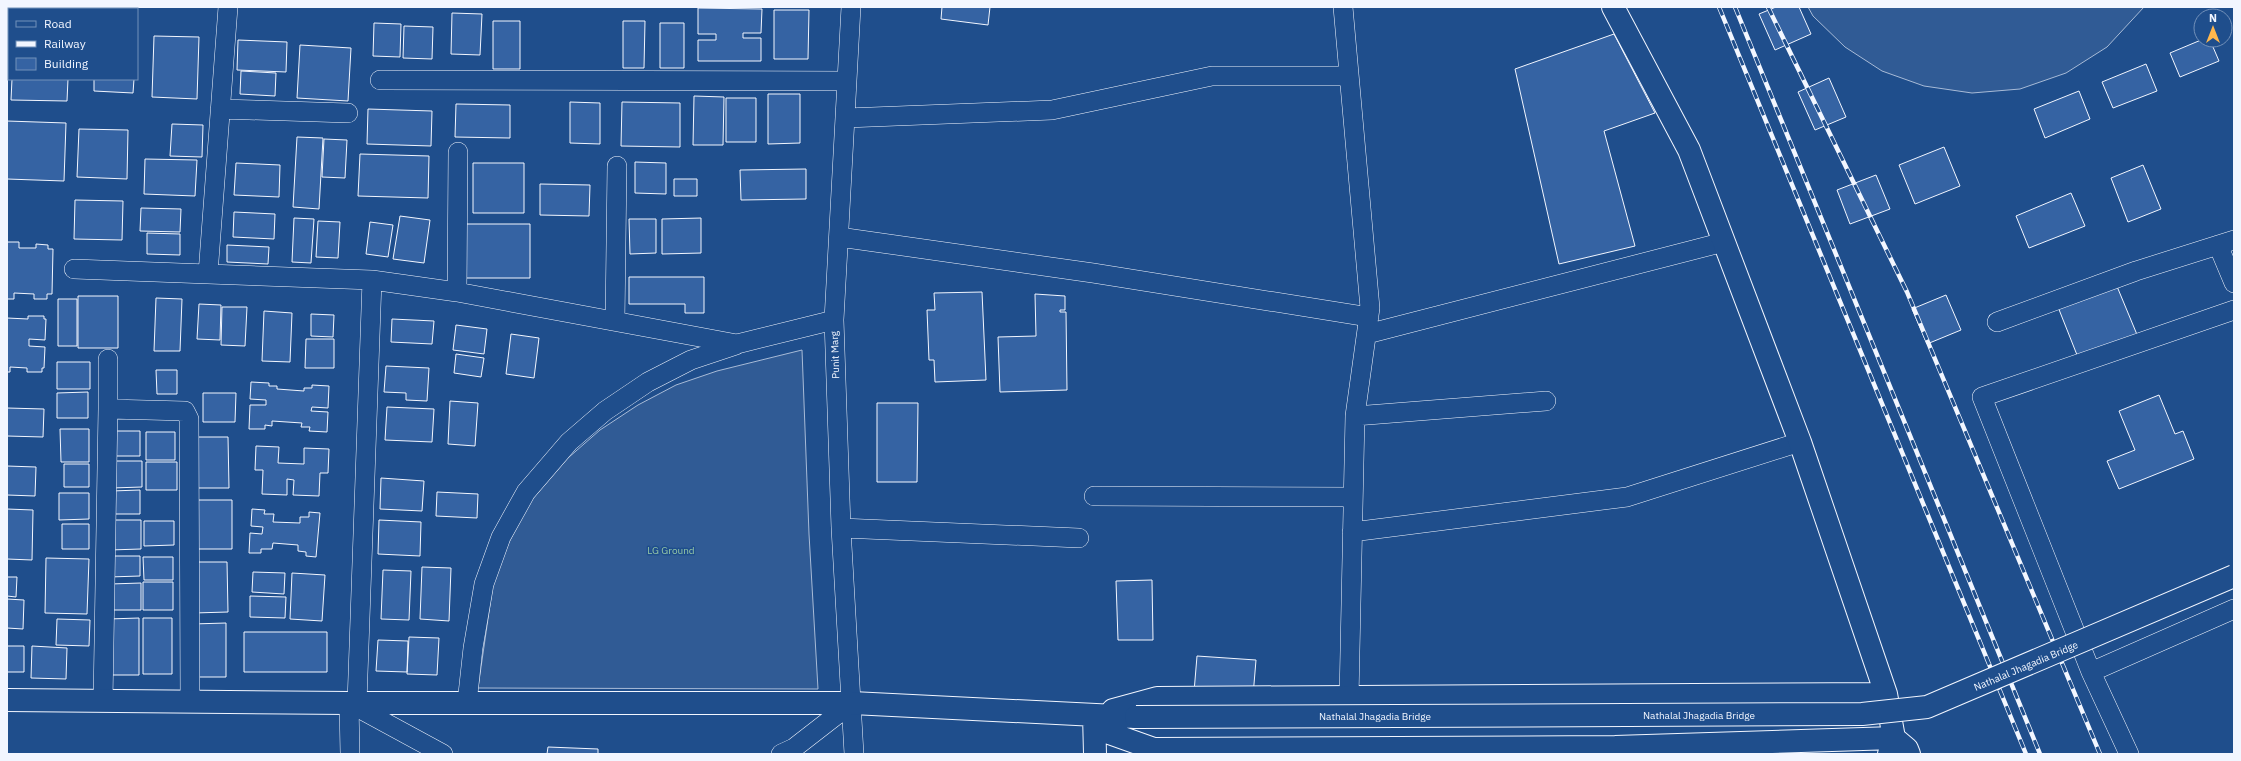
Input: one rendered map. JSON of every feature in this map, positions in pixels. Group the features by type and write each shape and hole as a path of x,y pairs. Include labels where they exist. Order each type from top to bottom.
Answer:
{"street":[{"path":"208,274 228,7"},
{"name":"Punit Marg","path":"851,7 834,320 841,528 854,754"},
{"path":"1343,7 1370,308 1355,416 1349,698"},
{"path":"1613,7 1689,150 1800,442 1886,694 1892,746"},
{"path":"846,118 1052,110 1212,76 1349,76"},
{"path":"380,80 848,81"},
{"path":"220,109 348,113"},
{"path":"457,292 458,152"},
{"path":"615,321 617,166"},
{"path":"839,237 1093,273 1368,325 1724,242"},
{"path":"1997,322 2136,271 2226,242 2234,283"},
{"path":"74,269 372,280 457,292 737,344"},
{"path":"350,754 372,280"},
{"path":"2129,754 2091,672 1982,397 2234,310"},
{"path":"467,703 473,648 484,584 501,537 526,492 569,442 605,411 648,382 684,363 737,344 834,320"},
{"path":"103,701 108,359"},
{"path":"1355,416 1546,401"},
{"path":"108,409 185,411 189,419 190,702"},
{"path":"1352,532 1627,497 1800,442"},
{"path":"1094,496 1353,497"},
{"path":"841,528 1079,538"},
{"name":"Nathalal Jhagadia Bridge","path":"1136,724 1862,714 1927,707 2234,576"},
{"name":"Nathalal Jhagadia Bridge","path":"1136,724 1863,728 1930,720 2234,591"},
{"path":"2091,672 2234,608"},
{"path":"1095,722 1157,698 1886,694"},
{"path":"7,700 353,703 852,703 1136,724"},
{"path":"353,703 443,754"},
{"path":"781,754 794,748 852,703"},
{"path":"1095,722 1154,749 1615,751 1892,746 1908,749 1909,754"},
{"path":"1095,722 1095,754"}],"shaded area":[{"path":"1808,7 2144,7 2107,47 2066,73 2020,89 1972,93 1924,86 1882,71 1845,47 1813,16"},
{"name":"LG Ground","path":"802,350 809,534 818,689 478,688 493,584 509,542 530,502 568,458 600,430 638,405 676,385 717,371"}],"building":[{"path":"20,7 80,7 80,8"},
{"path":"942,7 990,7 988,25 941,19"},
{"path":"1776,7 1799,7 1811,34 1775,50 1759,14"},
{"path":"698,8 762,9 761,33 743,33 743,38 761,38 761,61 698,61 698,40 716,40 716,34 698,34"},
{"path":"774,10 809,10 808,59 774,59"},
{"path":"452,13 482,14 480,55 451,54"},
{"path":"493,21 520,21 520,69 493,69"},
{"path":"623,21 645,21 644,68 623,68"},
{"path":"374,23 401,24 400,57 373,56"},
{"path":"660,23 684,23 684,68 660,68"},
{"path":"404,26 433,27 432,59 403,58"},
{"path":"1614,34 1655,113 1604,131 1635,246 1559,264 1515,69"},
{"path":"154,36 199,37 197,99 152,97"},
{"path":"238,40 287,42 286,72 237,70"},
{"path":"2193,43 2193,48 2213,48 2219,61 2180,77 2170,53"},
{"path":"300,45 351,48 348,101 297,98"},
{"path":"2146,64 2157,91 2113,108 2102,82"},
{"path":"241,71 276,73 275,96 240,94"},
{"path":"1829,78 1846,117 1815,130 1798,92"},
{"path":"12,80 68,80 67,101 11,100"},
{"path":"94,80 134,80 133,93 94,91"},
{"path":"2079,91 2090,119 2045,138 2034,109"},
{"path":"768,94 800,94 800,143 768,144"},
{"path":"694,96 724,97 723,145 693,145"},
{"path":"726,98 756,98 756,142 726,142"},
{"path":"570,102 600,103 600,144 570,143"},
{"path":"622,102 680,103 680,147 621,146"},
{"path":"456,104 510,105 510,138 455,137"},
{"path":"368,109 432,111 431,146 367,144"},
{"path":"7,121 66,123 64,181 7,179"},
{"path":"172,124 203,125 202,157 170,156"},
{"path":"79,129 128,130 127,179 77,177"},
{"path":"297,137 323,138 319,209 293,207"},
{"path":"324,139 347,140 345,178 322,177"},
{"path":"1944,147 1960,186 1915,204 1899,165"},
{"path":"360,154 429,156 428,198 358,196"},
{"path":"145,159 197,160 195,196 144,194"},
{"path":"635,162 666,163 666,194 635,193"},
{"path":"236,163 280,165 279,197 234,195"},
{"path":"473,163 524,163 524,213 473,213"},
{"path":"2143,165 2161,209 2128,222 2111,178"},
{"path":"806,169 806,199 741,200 740,170"},
{"path":"1876,175 1890,209 1850,224 1837,190"},
{"path":"674,179 697,179 697,196 674,196"},
{"path":"540,184 590,185 589,216 540,215"},
{"path":"2071,193 2085,226 2029,248 2016,216"},
{"path":"75,200 123,201 122,240 74,239"},
{"path":"141,208 181,209 180,232 140,231"},
{"path":"234,212 275,214 274,239 233,237"},
{"path":"400,216 430,220 424,263 393,259"},
{"path":"294,218 314,219 311,263 292,262"},
{"path":"701,218 701,253 662,254 662,219"},
{"path":"629,219 656,219 656,253 630,254"},
{"path":"318,221 340,222 338,258 316,257"},
{"path":"370,222 393,225 388,257 366,254"},
{"path":"464,224 530,224 530,278 464,278"},
{"path":"147,233 180,234 180,255 147,254"},
{"path":"7,242 19,242 19,248 36,248 36,244 48,245 48,249 53,249 52,294 47,294 47,299 34,299 34,294 14,293 14,299 7,299"},
{"path":"227,245 269,247 268,264 227,262"},
{"path":"629,277 704,277 704,313 685,313 685,304 629,304"},
{"path":"2116,284 2138,337 2079,360 2058,307"},
{"path":"982,292 986,380 935,382 934,360 929,360 927,310 935,310 934,293"},
{"path":"1035,294 1065,296 1065,310 1060,310 1060,312 1066,312 1067,390 1000,392 998,337 1036,336"},
{"path":"1946,295 1961,330 1927,344 1912,309"},
{"path":"78,296 118,296 118,348 78,348"},
{"path":"156,298 182,299 180,351 154,351"},
{"path":"58,299 77,299 77,346 58,346"},
{"path":"199,304 221,305 220,340 197,339"},
{"path":"222,307 247,307 245,346 221,345"},
{"path":"264,311 292,313 290,362 262,361"},
{"path":"311,314 334,315 333,337 311,336"},
{"path":"28,316 44,316 44,319 46,319 45,340 29,339 29,346 45,347 44,368 42,368 42,372 27,372 27,368 10,367 10,372 7,372 7,318 28,319"},
{"path":"392,319 434,321 432,344 391,342"},
{"path":"456,325 487,329 484,354 453,350"},
{"path":"511,334 539,338 534,378 506,374"},
{"path":"306,339 334,339 334,368 305,368"},
{"path":"456,354 484,358 481,377 454,373"},
{"path":"57,362 90,362 90,389 57,389"},
{"path":"386,366 429,368 427,401 406,400 406,393 384,392"},
{"path":"156,370 177,370 177,394 157,394"},
{"path":"251,382 269,383 269,386 277,386 277,389 304,391 304,388 312,388 312,385 329,386 328,408 312,407 311,411 328,412 327,432 309,431 310,427 301,427 302,423 272,421 272,426 265,425 265,429 249,429 250,405 266,405 266,400 250,399"},
{"path":"88,392 88,418 57,418 57,393"},
{"path":"203,393 236,393 235,422 203,422"},
{"path":"2159,395 2175,434 2183,431 2194,459 2119,489 2107,461 2135,450 2119,411"},
{"path":"450,401 478,403 475,446 448,444"},
{"path":"877,403 918,403 917,482 877,482"},
{"path":"387,407 434,409 432,442 385,440"},
{"path":"7,408 44,409 43,437 7,436"},
{"path":"60,429 89,429 89,462 61,462"},
{"path":"113,431 140,431 140,456 113,456"},
{"path":"146,432 175,432 175,460 146,460"},
{"path":"193,437 228,437 229,488 193,488"},
{"path":"256,446 279,447 278,463 304,464 304,448 329,449 328,473 320,473 319,496 293,495 294,480 287,479 287,495 262,494 263,470 255,470"},
{"path":"112,461 142,461 142,487 112,488"},
{"path":"146,462 177,462 177,490 146,490"},
{"path":"64,464 89,464 89,487 64,487"},
{"path":"7,466 36,467 35,496 7,495"},
{"path":"381,478 424,481 422,511 380,509"},
{"path":"140,490 140,514 112,514 111,491"},
{"path":"437,492 478,494 477,518 436,516"},
{"path":"59,493 89,493 89,519 59,520"},
{"path":"193,500 232,500 232,549 193,549"},
{"path":"7,509 33,510 32,560 7,559"},
{"path":"252,509 265,510 264,514 274,514 273,522 300,523 300,517 309,517 309,512 320,513 316,557 306,556 306,552 298,551 298,545 273,543 272,549 261,549 261,553 249,553 250,533 262,534 263,527 251,526"},
{"path":"109,520 141,520 141,549 109,550"},
{"path":"379,520 421,522 420,556 378,554"},
{"path":"144,521 174,521 174,545 144,546"},
{"path":"62,524 89,524 89,549 62,549"},
{"path":"109,556 140,556 140,576 109,577"},
{"path":"143,557 173,557 173,580 144,580"},
{"path":"46,558 89,559 87,614 45,613"},
{"path":"194,562 227,562 228,612 194,613"},
{"path":"422,567 451,568 449,621 420,619"},
{"path":"383,570 411,571 409,620 381,619"},
{"path":"253,572 285,573 284,594 252,592"},
{"path":"292,573 325,575 322,621 290,619"},
{"path":"7,577 17,577 16,597 7,596"},
{"path":"1152,580 1153,640 1118,640 1116,581"},
{"path":"143,582 173,582 173,610 143,610"},
{"path":"141,583 141,610 110,610 110,584"},
{"path":"250,596 286,597 285,618 250,617"},
{"path":"7,599 24,600 23,629 7,628"},
{"path":"139,618 139,675 109,675 108,619"},
{"path":"143,618 172,618 172,674 143,674"},
{"path":"57,619 90,620 89,646 56,645"},
{"path":"226,623 226,677 193,677 192,624"},
{"path":"244,632 327,632 327,672 244,672"},
{"path":"409,637 439,638 437,675 407,674"},
{"path":"378,640 408,641 407,672 376,671"},
{"path":"7,646 24,646 24,672 7,672"},
{"path":"32,646 67,648 66,679 31,678"},
{"path":"1197,656 1256,660 1253,696 1194,692"},
{"path":"548,747 598,749 598,754 547,754"}],"railway":[{"path":"1719,7 2026,754"},
{"path":"1735,7 2040,754"},
{"path":"1768,7 1907,292 2100,754"}]}
